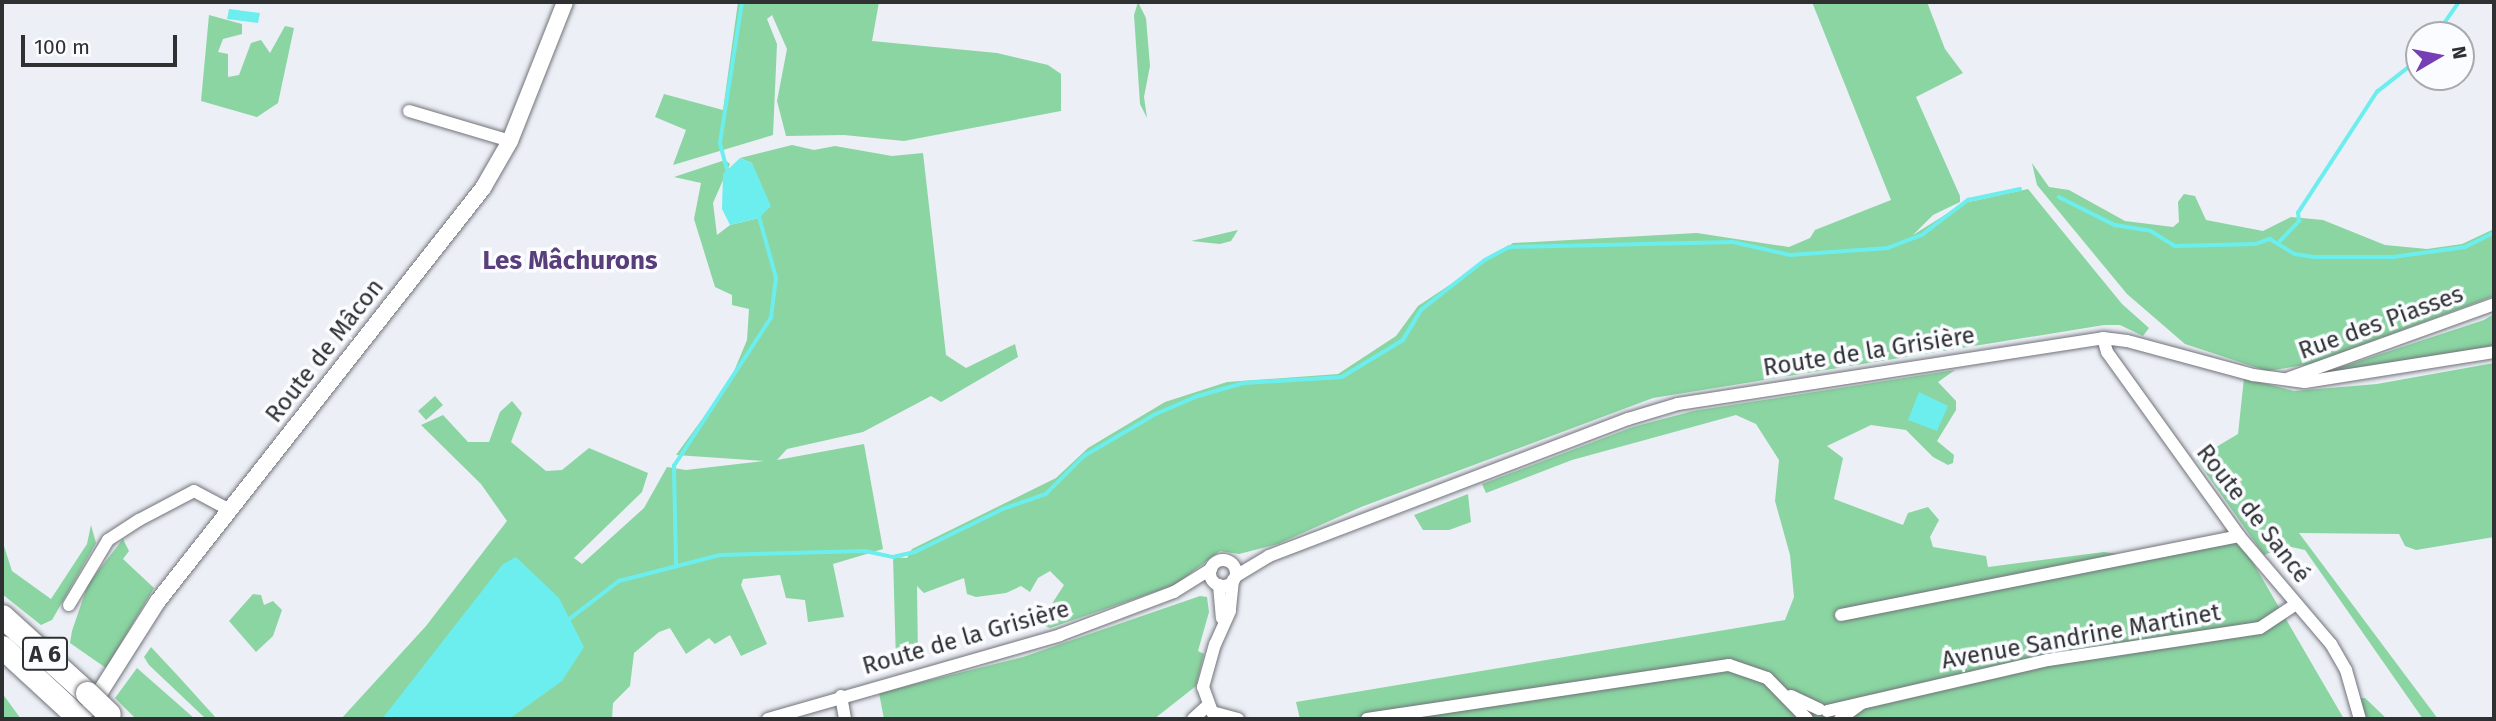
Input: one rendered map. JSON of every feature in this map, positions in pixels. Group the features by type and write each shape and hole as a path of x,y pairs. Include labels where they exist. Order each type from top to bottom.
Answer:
{"highway":[{"name":"A 6","path":"2,616 91,713"},
{"name":"A 6","path":"2,647 91,713"}],"street":[{"name":"Route de Mâcon","path":"91,713 158,601 483,188 510,141 565,2"},
{"path":"409,111 510,141"},
{"name":"Rue des Piasses","path":"2283,381 2494,304"},
{"name":"Route de la Grisière","path":"1174,592 1222,561 1230,563 1269,556 1628,419 1678,404 2103,338 2127,341 2283,381 2331,381 2494,352"},
{"name":"Route de Sancé","path":"2103,338 2107,352 2239,536 2339,657 2360,719"},
{"path":"69,605 108,540 139,520 194,491 228,509"},
{"path":"1841,615 2239,536"},
{"name":"Route de la Grisière","path":"768,719 1048,638 1174,592 1218,584 1234,578 1269,556"},
{"path":"1230,563 1234,578 1232,604 1205,673 1207,706 1217,716 1238,719"},
{"path":"1211,569 1218,584 1220,629"},
{"name":"Avenue Sandrine Martinet","path":"1367,719 1722,666 1755,671 1819,716 1867,700 2048,660 2260,628 2296,604"},
{"path":"841,696 845,719"},
{"name":"Avenue Sandrine Martinet","path":"1840,719 1867,700"},
{"path":"1193,719 1207,706"}],"green space":[{"path":"738,2 879,2 872,41 997,53 1048,65 1061,74 1061,111 904,141 844,135 786,136 777,101 787,49 772,15 767,19 777,44 773,135 673,165 686,130 655,117 664,94 723,110"},
{"path":"1138,2 1146,18 1150,66 1144,97 1147,118 1140,104 1134,15"},
{"path":"1812,2 1927,2 1945,49 1963,73 1916,97 1960,196 1960,202 1933,215 1913,235 1964,203 2028,189 2122,304 2149,328 2143,336 2120,325 2104,325 1653,398 1361,507 1278,544 1239,554 1220,551 1175,585 1050,628 1039,624 1064,585 1050,571 1038,578 1030,592 1021,586 1006,593 976,597 967,594 964,578 924,593 917,586 918,657 896,662 893,557 907,558 912,549 1056,478 1088,448 1165,402 1227,382 1338,374 1396,336 1418,306 1513,243 1697,233 1789,247 1810,238 1815,230 1891,200"},
{"path":"209,15 242,24 242,34 223,39 218,52 228,54 228,77 239,75 251,43 261,40 270,53 285,26 294,28 278,103 257,117 201,101"},
{"path":"792,145 814,150 835,146 892,156 923,153 946,355 966,368 1015,344 1018,357 941,402 931,396 863,432 787,449 777,460 864,444 883,549 833,564 844,617 808,622 805,600 786,598 780,575 743,579 741,585 767,644 741,656 730,635 715,644 709,638 686,654 670,628 659,632 634,653 630,686 613,703 612,719 341,719 426,626 507,521 481,484 421,425 443,415 468,442 489,442 500,412 512,401 522,413 511,442 546,471 562,470 589,448 648,473 642,492 574,558 582,564 644,508 667,467 686,470 764,461 676,455 730,381 747,340 749,309 732,305 732,295 715,287 694,219 701,183 674,177 725,160 730,164 713,203 717,235 730,225 759,218 752,163 740,158"},
{"path":"2032,163 2049,187 2069,190 2125,221 2173,227 2179,222 2178,202 2184,194 2195,196 2206,220 2263,231 2291,217 2323,220 2385,245 2427,249 2462,244 2494,229 2494,296 2311,364 2267,371 2185,344 2127,294 2037,185"},
{"path":"1238,230 1231,241 1220,244 1191,241"},
{"path":"2494,314 2494,349 2311,377 2484,320"},
{"path":"2494,363 2494,537 2416,550 2405,546 2399,534 2299,533 2438,719 2423,719 2305,550 2287,546 2264,555 2196,459 2238,434 2244,378 2294,391 2377,384"},
{"path":"1955,370 1938,382 1956,401 1956,410 1937,441 1954,455 1953,463 1948,465 1933,457 1906,430 1871,425 1827,446 1843,458 1834,499 1903,525 1908,513 1928,507 1939,520 1930,537 1933,547 1986,556 1988,567 2104,552 2125,555 1910,598 2241,542 2344,719 1300,719 1296,702 1785,620 1794,597 1790,555 1775,501 1779,460 1756,424 1736,415 1572,460 1486,493 1482,484 1633,427 1693,411"},
{"path":"435,396 443,405 426,420 418,411"},
{"path":"1468,494 1471,522 1449,530 1423,530 1414,515"},
{"path":"91,525 96,543 52,620 41,625 2,594 2,540 12,571 51,599 87,544"},
{"path":"123,539 129,551 123,559 154,588 106,668 70,643 88,584"},
{"path":"253,594 261,595 264,605 273,601 282,610 273,636 256,652 229,621"},
{"path":"1200,596 1207,597 1209,612 1198,651 1204,654 1196,686 1154,719 884,719 879,693 1023,657"},
{"path":"151,647 217,719 206,719 149,665 144,657"},
{"path":"137,668 195,719 136,719 115,698"},
{"path":"2,693 21,719 2,719"},
{"path":"2360,698 2365,698 2387,719 2364,719"}],"water":[{"path":"229,9 260,13 258,23 227,19"},
{"path":"740,158 752,163 771,206 759,218 730,225 722,209 723,174"},
{"path":"1919,392 1948,406 1937,431 1908,420"},
{"path":"516,557 559,598 584,647 562,681 509,719 382,719 503,564"}],"waterway":[{"path":"727,170 720,143 742,2"},
{"path":"2446,21 2459,2"},
{"path":"2280,241 2299,221 2298,213 2377,92 2405,70"},
{"path":"567,621 619,581 720,555 865,551 893,557 915,552 1003,509 1046,494 1084,456 1156,414 1198,396 1244,383 1342,377 1403,340 1421,310 1485,260 1509,247 1733,242 1790,255 1888,248 1922,235 1968,200 2020,189"},
{"path":"2059,197 2115,225 2151,231 2175,246 2256,244 2270,239 2295,254 2315,257 2393,257 2465,247 2494,233"},
{"path":"676,564 674,466 771,318 776,278 759,217"}],"district":[{"name":"Les Mâchurons","path":"570,261"}]}
